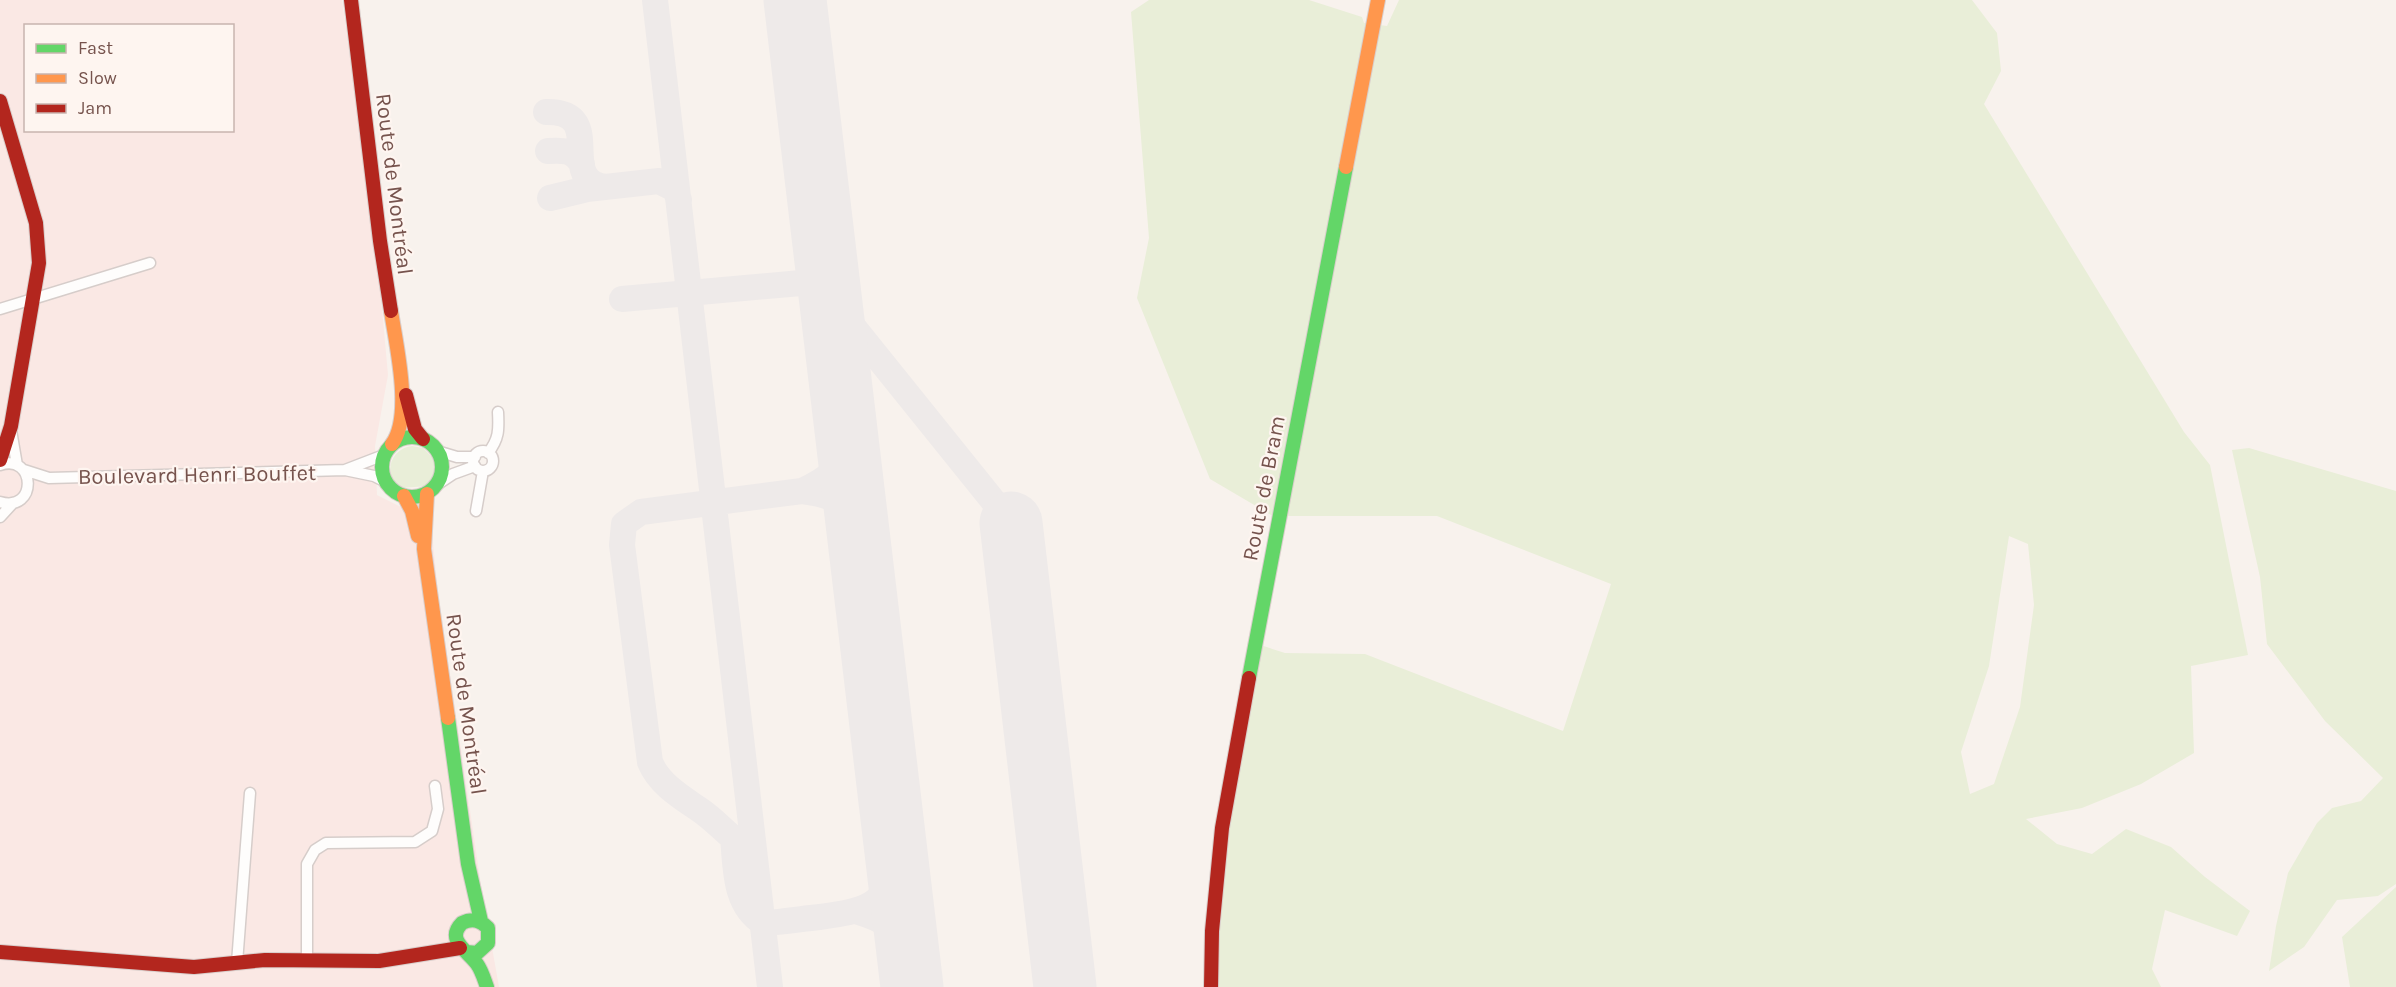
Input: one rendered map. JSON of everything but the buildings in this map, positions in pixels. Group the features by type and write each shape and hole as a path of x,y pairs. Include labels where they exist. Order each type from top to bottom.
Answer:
{"main road":[{"name":"Route de Montréal","path":"351,0 380,241 400,373 414,429 423,439"},
{"name":"Route de Bram","path":"1211,987 1212,931 1222,828 1265,590 1378,0"},
{"path":"0,101 36,223 39,263 11,426 0,460"},
{"name":"Route de Montréal","path":"388,450 397,437 400,412 400,373"},
{"path":"407,438 423,439 437,451 442,467 438,483 426,494 412,498 404,496 397,493 386,482 382,473 388,450 407,438"},
{"name":"Route de Montréal","path":"424,549 426,494"},
{"name":"Route de Montréal","path":"404,496 412,511 424,549 468,864 481,921"},
{"name":"Route de Montréal","path":"465,921 468,864"},
{"path":"487,987 477,964 463,950 456,934 457,928 465,921 481,921 488,928 490,933 486,947 492,987"},
{"path":"0,952 194,967 265,960 379,961 433,951 463,950 477,953 486,947"}],"street":[{"path":"0,309 150,264"},
{"path":"488,453 497,442 500,431 498,412"},
{"path":"11,426 20,468 28,483 27,490"},
{"name":"Boulevard Henri Bouffet","path":"345,470 388,450"},
{"path":"437,451 457,457 478,465 489,469 493,464 492,457 488,453 479,453 478,465 476,511"},
{"name":"Boulevard Henri Bouffet","path":"0,465 11,463 49,478 345,470 386,482"},
{"path":"438,483 453,474 478,465"},
{"name":"Boulevard Henri Bouffet","path":"12,504 22,499 27,490 49,478"},
{"path":"0,502 12,504"},
{"path":"0,517 12,504"},
{"path":"307,961 307,864 315,850 326,843 415,842 432,831 438,809 435,786"},
{"path":"237,963 250,793"},
{"path":"433,951 456,934"}],"shaded area":[{"path":"0,0 342,0 377,253 388,375 375,446 377,495 431,522 438,592 481,885 499,987 0,987"}],"green space":[{"path":"1149,0 1309,0 1362,17 1364,23 1387,26 1399,0 1972,0 1997,33 2001,71 1984,104 2184,432 2210,465 2248,655 2191,666 2194,753 2141,784 2082,808 2026,819 2057,844 2092,854 2126,829 2171,847 2205,877 2250,911 2237,936 2165,910 2152,969 2161,987 1203,987 1248,641 1285,653 1365,654 1563,731 1611,584 1437,516 1273,516 1210,479 1137,298 1149,238 1131,12","holes":["2009,536 2028,544 2034,605 2020,707 1994,784 1970,794 1961,752 1989,666"]},
{"path":"412,446 423,448 435,460 436,476 430,486 399,488 391,476 391,462 398,452"},
{"path":"2249,448 2396,491 2396,884 2378,896 2337,900 2304,947 2269,971 2288,873 2317,823 2332,808 2361,801 2383,778 2325,721 2267,644 2260,577 2232,450"},
{"path":"2396,887 2396,987 2350,987 2342,937"}],"taxiway":[{"path":"655,0 770,987"},
{"path":"546,112 565,115 575,122 579,133 584,172 591,181 605,187"},
{"path":"548,151 568,152 582,164"},
{"path":"550,198 587,189 659,181 675,189 679,200"},
{"path":"801,283 818,275 825,255"},
{"path":"622,299 801,283 819,287 1011,523"},
{"path":"802,491 820,482 833,471 842,457 847,437"},
{"path":"858,531 849,513 838,501 802,491 641,512 624,524 622,545 650,762 659,777 671,789 709,816 733,838 738,885 746,906 763,923 834,915 860,909 880,898 893,876 897,860"},
{"path":"859,912 888,925 908,950"}],"runway":[{"path":"795,0 912,987"},
{"path":"1011,523 1065,987"}],"traffic: fast":[{"path":"1249,678 1346,167"},
{"path":"412,437 429,442 437,450 442,467 437,484 429,492 412,497 395,492 387,484 382,467 387,450 395,442 412,437"},
{"path":"448,718 468,864 481,921"},
{"path":"466,952 477,953 488,943 488,928 482,923 473,920 462,923 456,935 460,945 464,950 473,959 479,967 487,987"}],"traffic: slow":[{"path":"1346,167 1378,0"},
{"path":"391,311 402,398 398,431 392,444"},
{"path":"427,494 424,549 448,718"},
{"path":"404,496 412,511 418,536"}],"traffic: jam":[{"path":"351,0 380,241 391,311"},
{"path":"0,101 36,223 39,263 11,426 0,460"},
{"path":"406,395 415,429 423,439"},
{"path":"1211,987 1212,931 1222,828 1249,678"},
{"path":"0,952 194,967 265,960 379,961 460,948"}]}
